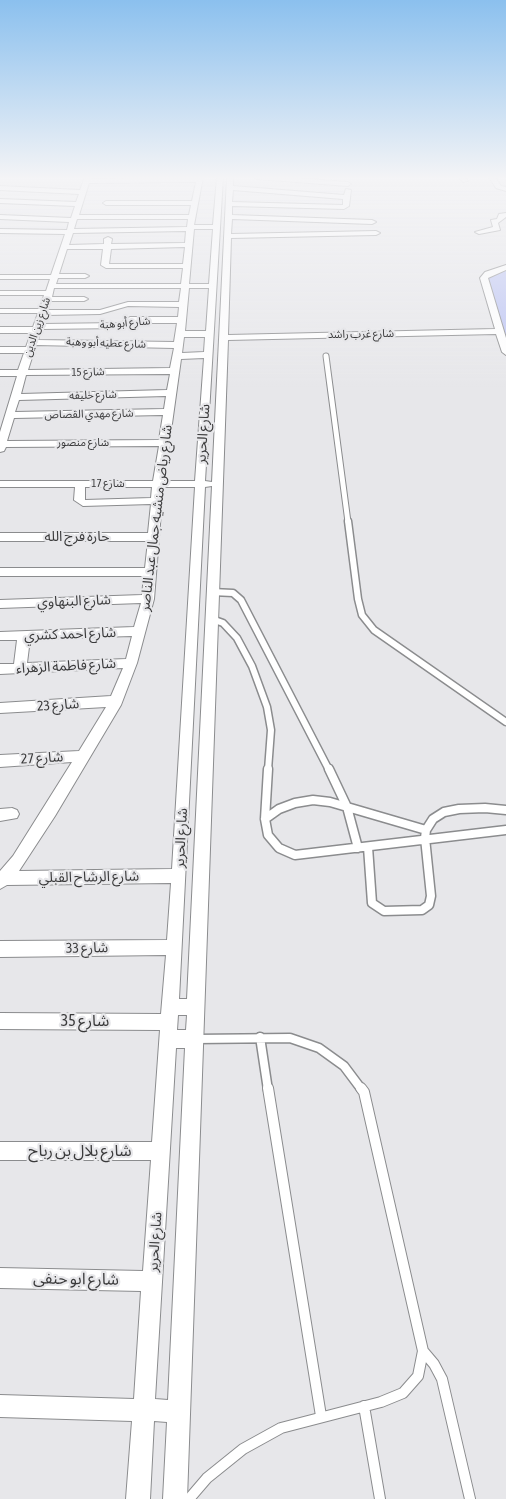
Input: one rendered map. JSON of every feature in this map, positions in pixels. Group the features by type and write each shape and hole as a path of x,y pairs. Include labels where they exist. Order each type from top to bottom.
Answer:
{"street":[{"name":"شارع زين الدين","path":"1,447 42,312 51,286 66,256 65,247"},
{"path":"107,247 104,265 106,266 187,266"},
{"name":"شارع رياض منشيه جمال عبد الناصر","path":"1,879 50,812 84,756 116,701 131,663 148,599 158,484 179,345 189,247"},
{"name":"شارع الحرير","path":"216,336 213,286 220,247"},
{"name":"شارع الحرير","path":"138,1499 179,876 200,484 213,371 223,247"},
{"path":"97,256 106,256"},
{"path":"506,267 488,274 484,278 506,352"},
{"path":"51,286 85,276"},
{"path":"0,277 51,286 84,299"},
{"path":"0,293 51,286 213,286"},
{"path":"0,311 100,312 128,304 183,304"},
{"name":"شارع أبو هبة","path":"0,330 122,325 130,320 182,320"},
{"name":"شارع غرب راشد","path":"179,345 216,336 499,331"},
{"path":"179,345 213,371"},
{"name":"شارع عطيه أبو وهبة","path":"0,350 31,346 179,345"},
{"name":"شارع 15","path":"0,373 175,371"},
{"name":"شارع الحرير","path":"175,1499 212,619 216,484 213,371"},
{"name":"شارع خليفه","path":"15,397 172,393"},
{"name":"شارع مهدي القصاص","path":"10,415 169,412"},
{"name":"شارع منصور","path":"1,447 164,443"},
{"name":"شارع 17","path":"0,484 216,484"},
{"path":"80,485 79,500 83,503 157,501"},
{"name":"حارة فرج الله","path":"0,537 154,537"},
{"path":"0,572 151,572"},
{"path":"194,592 212,592"},
{"name":"شارع البنهاوي","path":"0,604 148,599"},
{"name":"شارع احمد كشري","path":"0,636 140,631"},
{"path":"20,668 24,635"},
{"name":"شارع فاطمة الزهراء","path":"0,669 131,663"},
{"name":"شارع 23","path":"0,708 116,701"},
{"name":"شارع 27","path":"0,761 84,756"},
{"name":"شارع الرشاح القبلي","path":"1,879 179,876"},
{"name":"شارع 33","path":"0,949 174,947"},
{"path":"195,1039 169,1022 196,1006"},
{"name":"شارع 35","path":"0,1021 169,1022"},
{"name":"شارع بلال بن رباح","path":"0,1151 160,1151"},
{"name":"شارع ابو حنفى","path":"0,1278 152,1281"},
{"path":"0,1406 178,1411"}],"lane":[{"path":"326,356 358,599 362,615 374,630 506,722"},
{"path":"212,592 233,593 238,596 309,729 347,807 358,848"},
{"path":"212,619 222,623 237,638 255,672 267,707 271,730 265,820 268,835 279,848 295,855 314,854 368,847 426,834 506,830"},
{"path":"265,820 278,809 312,800 330,802 347,807 426,834"},
{"path":"368,847 372,903 384,911 422,910 429,904 431,896 426,834 433,819 444,812 485,808 506,810"},
{"path":"260,1037 321,1416"},
{"path":"189,1499 207,1478 243,1449 281,1428 403,1394 418,1376 422,1351 364,1092 344,1066 319,1048 290,1038 195,1039"},
{"path":"422,1351 434,1364 442,1379 470,1499"},
{"path":"364,1406 380,1499"}],"shaded area":[{"path":"506,267 506,347 486,274"}]}
